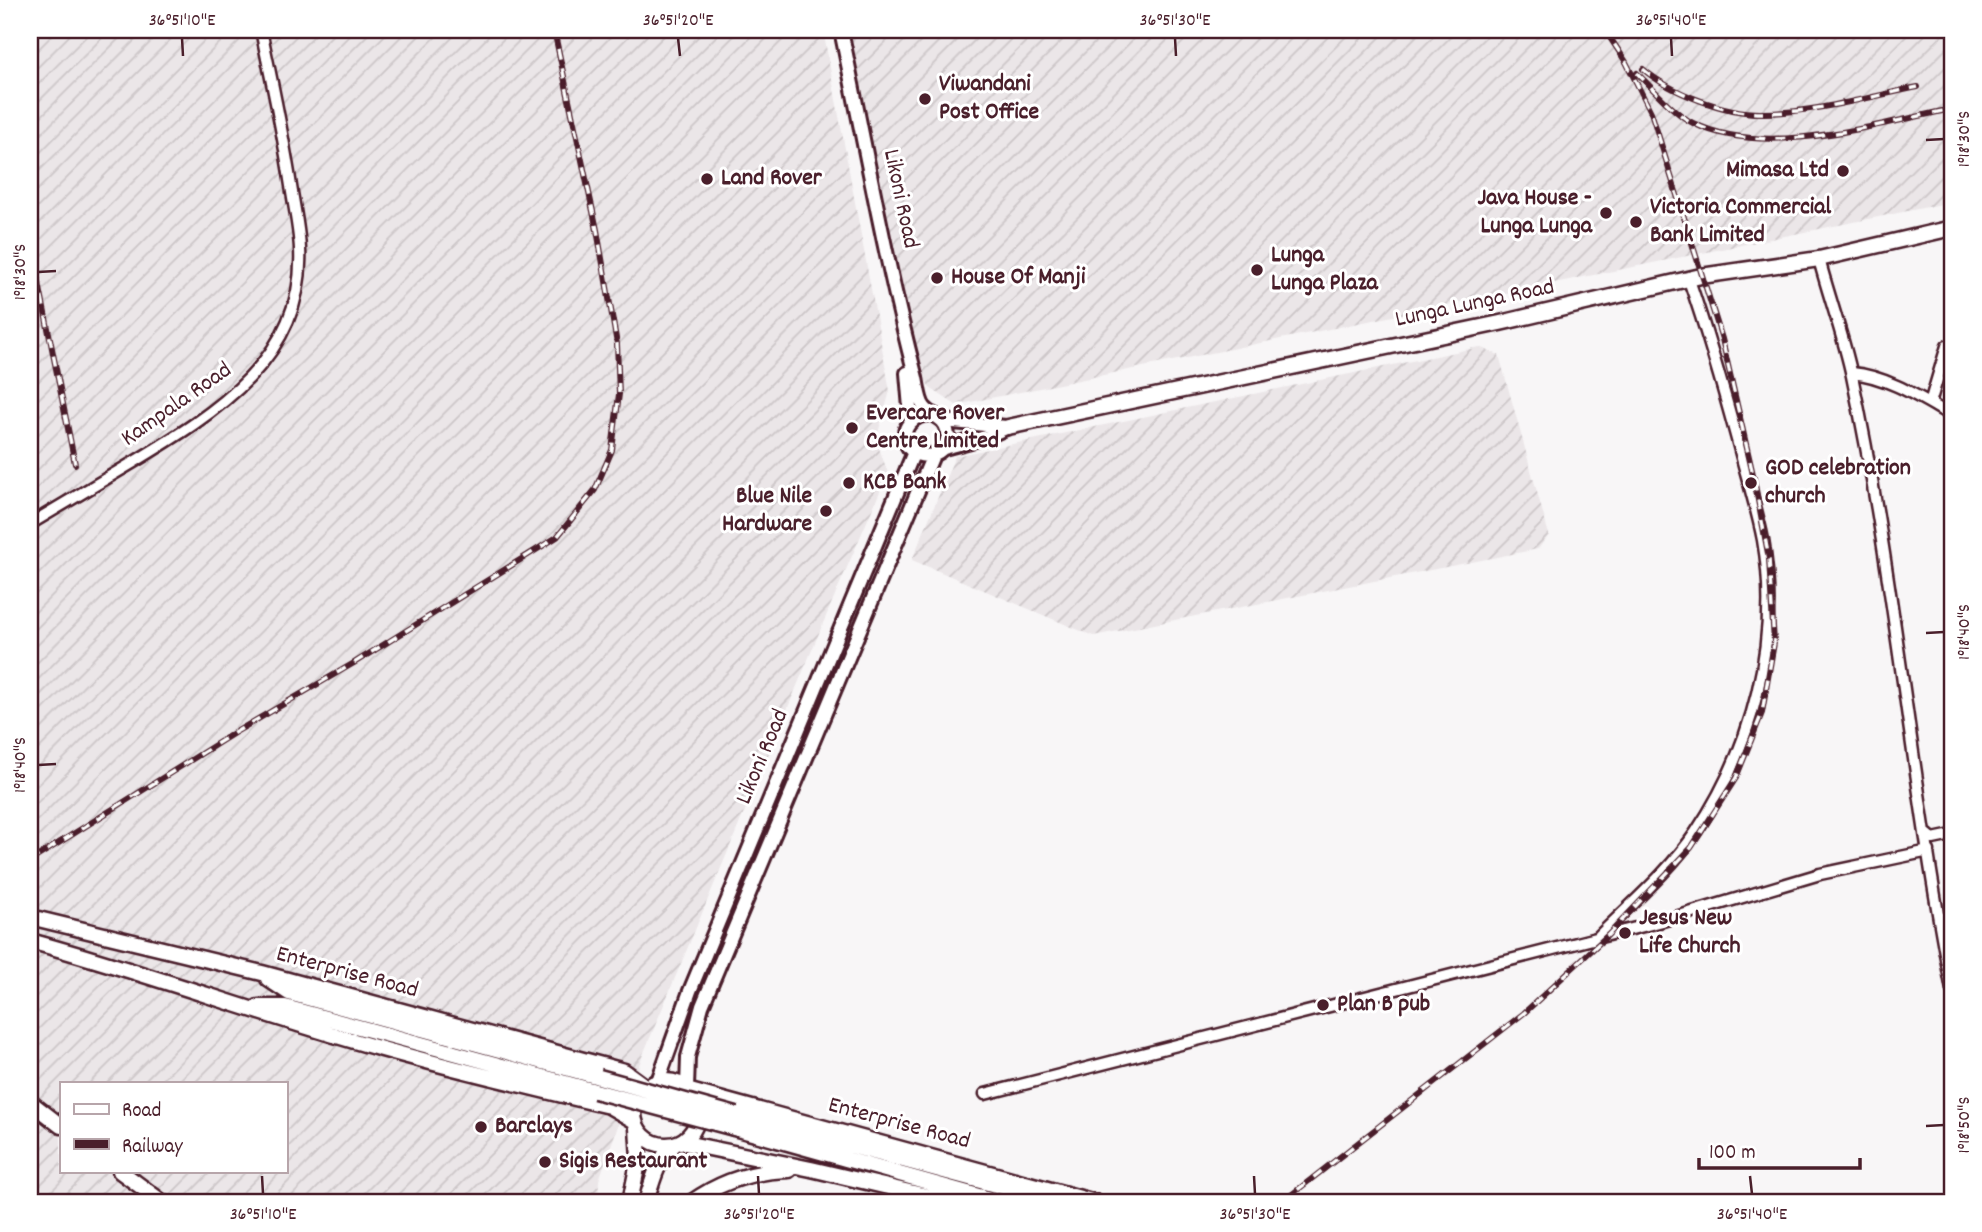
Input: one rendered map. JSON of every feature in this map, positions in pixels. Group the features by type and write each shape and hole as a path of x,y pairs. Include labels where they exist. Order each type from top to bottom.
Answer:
{"main road":[{"name":"Lunga Lunga Road","path":"1008,427 1488,326 1701,276 1818,258 1952,228"},
{"name":"Enterprise Road","path":"30,917 262,974 624,1071 652,1084"},
{"path":"30,941 96,959 381,1049 609,1106 636,1124 649,1140 657,1144 678,1143 811,1169 952,1202"},
{"path":"262,974 289,993 1058,1202"},
{"path":"248,1008 285,1007 1000,1202"},
{"path":"630,1202 639,1158 634,1106 652,1084 668,1080 689,1089 698,1109 698,1119 695,1128 667,1150 646,1202"},
{"name":"Enterprise Road","path":"689,1089 1095,1202"},
{"path":"30,1102 60,1125"},
{"path":"639,1158 651,1156 660,1163"},
{"path":"692,1202 739,1177 761,1172 811,1169"},
{"path":"121,1172 162,1202"}],"street":[{"name":"Kampala Road","path":"30,524 181,433 238,391 269,356 288,321 299,272 300,249 285,145 261,30"},
{"name":"Likoni Road","path":"838,30 923,407 938,418"},
{"name":"Likoni Road","path":"838,30 895,327 907,373 911,420"},
{"path":"1818,258 1852,373 1881,525 1913,759 1927,834 1938,920 1952,990"},
{"path":"1598,937 1665,870 1695,834 1724,785 1741,748 1758,688 1765,648 1767,604 1763,541 1715,357 1689,280"},
{"path":"1930,403 1947,346"},
{"path":"1852,373 1871,377 1930,403 1952,416"},
{"path":"689,1089 688,1057 702,1006 938,451 948,435 938,418 924,414 911,420 905,437 906,443 914,452 926,456 938,451"},
{"name":"Lunga Lunga Road","path":"938,418 1008,427"},
{"name":"Lunga Lunga Road","path":"938,451 986,437 1008,427"},
{"name":"Likoni Road","path":"652,1084 914,452"},
{"path":"1927,834 1933,839 1952,835"},
{"path":"985,1094 1700,911 1820,874 1929,851"}],"shaded area":[{"path":"30,30 823,30 890,391 876,440 888,473 642,1057 599,1180 598,1202 68,1202 42,1198 30,1190"},
{"path":"844,30 1952,30 1952,202 956,405 930,388 911,355"},
{"path":"1479,347 1499,355 1549,535 1538,549 1093,636 912,560 955,456"}],"railway":[{"path":"30,861 234,733 354,663 557,537 595,490 612,450 619,394 617,344 597,230 554,30"},
{"path":"1282,1202 1524,1013 1608,935 1691,848 1736,778 1762,713 1774,643 1769,559 1722,339 1651,112 1626,62 1605,30"},
{"path":"1643,69 1668,86 1716,106 1763,113 1821,107 1918,87"},
{"path":"1637,73 1693,123 1721,133 1753,138 1787,138 1856,130 1952,109"},
{"path":"30,238 75,464"}],"place":[{"name":"Viwandani Post Office","path":"925,99"},
{"name":"Mimasa Ltd","path":"1843,171"},
{"name":"Land Rover","path":"707,179"},
{"name":"Java House - Lunga Lunga","path":"1606,213"},
{"name":"Victoria Commercial Bank Limited","path":"1636,222"},
{"name":"Lunga Lunga Plaza","path":"1257,270"},
{"name":"House Of Manji","path":"937,278"},
{"name":"Evercare Rover Centre Limited","path":"852,428"},
{"name":"KCB Bank","path":"849,483"},
{"name":"GOD celebration church","path":"1751,483"},
{"name":"Blue Nile Hardware","path":"826,511"},
{"name":"Jesus New Life Church","path":"1625,933"},
{"name":"Plan B pub","path":"1323,1005"},
{"name":"Barclays","path":"481,1127"},
{"name":"Sigis Restaurant","path":"545,1162"}]}
